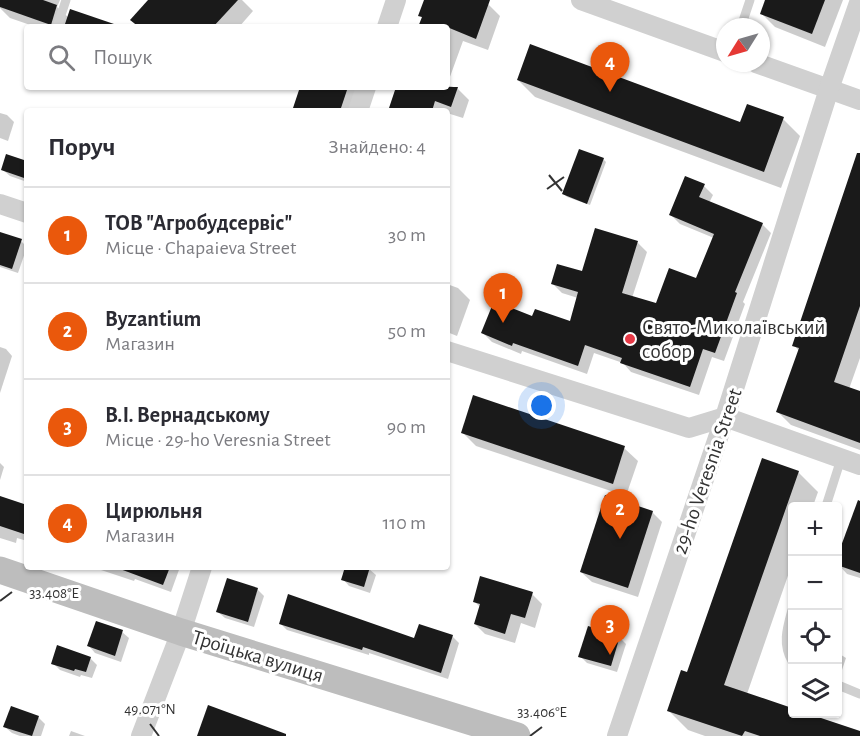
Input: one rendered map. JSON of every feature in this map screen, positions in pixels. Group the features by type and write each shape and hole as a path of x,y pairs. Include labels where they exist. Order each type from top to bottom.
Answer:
{"main road":[{"name":"Троїцька вулиця","path":"0,570 181,632 517,736"}],"street":[{"path":"388,24 396,0"},
{"path":"581,0 716,49"},
{"name":"29-ho Veresnia Street","path":"617,736 726,417 829,89 860,0"},
{"path":"770,68 860,100"},
{"path":"359,108 365,90"},
{"path":"0,204 24,212"},
{"path":"450,352 689,428 726,417 860,465"},
{"path":"141,736 181,632 201,570"}],"lane":[{"path":"58,24 66,0"},
{"path":"744,18 750,0"},
{"path":"828,502 841,459"},
{"path":"788,624 786,631 788,653"},
{"path":"842,687 860,694"}],"building":[{"path":"0,0 43,0 57,5 51,24 0,7"},
{"path":"148,0 238,0 216,24 135,24 130,20"},
{"path":"424,0 490,0 476,39 450,28 450,24 419,24 422,17 418,16"},
{"path":"765,0 825,0 812,34 760,14"},
{"path":"70,9 114,24 65,24"},
{"path":"530,44 740,122 747,104 784,117 764,172 517,80"},
{"path":"450,87 458,87 451,107 435,101 433,108 389,108 395,90 450,90"},
{"path":"299,90 347,90 341,108 293,108"},
{"path":"579,149 604,158 587,204 562,194"},
{"path":"857,153 860,153 860,306 834,382 860,391 860,443 776,412 799,348 792,346"},
{"path":"6,154 24,160 24,178 1,170"},
{"path":"685,176 705,184 699,197 763,223 735,292 737,293 715,353 703,349 690,387 620,363 622,358 585,345 578,366 513,343 512,346 481,333 494,301 532,316 535,309 570,321 578,292 551,284 557,264 582,271 595,228 638,241 622,293 656,303 669,268 696,278 714,234 669,215"},
{"path":"0,232 22,239 12,269 0,265"},
{"path":"473,395 625,446 613,484 461,433"},
{"path":"762,458 799,471 724,685 788,707 788,718 821,718 860,731 860,736 760,736 745,731 742,736 667,711 681,670 687,672"},
{"path":"605,495 653,511 628,588 580,572"},
{"path":"0,496 24,504 24,534 0,526"},
{"path":"858,500 860,501 860,573 842,567 842,543"},
{"path":"123,570 169,570 163,585"},
{"path":"344,570 369,570 364,587 341,580"},
{"path":"480,576 533,592 525,618 511,614 505,634 474,624 480,604 473,602"},
{"path":"227,578 258,588 248,622 216,612"},
{"path":"288,594 414,638 419,624 453,635 441,673 363,647 362,650 279,624"},
{"path":"96,621 123,630 115,656 87,646"},
{"path":"588,626 620,636 611,666 578,657"},
{"path":"57,645 91,657 86,672 51,664"},
{"path":"208,705 286,734 286,736 197,736"},
{"path":"11,706 39,716 32,736 3,727"}],"place":[{"name":"Цирюльня","path":"610,92"},
{"name":"ТОВ \"Агробудсервіс\"","path":"503,323"},
{"name":"Свято-Миколаївський собор","path":"630,339"},
{"name":"Byzantium","path":"620,539"},
{"name":"В.І. Вернадському","path":"610,655"}]}
